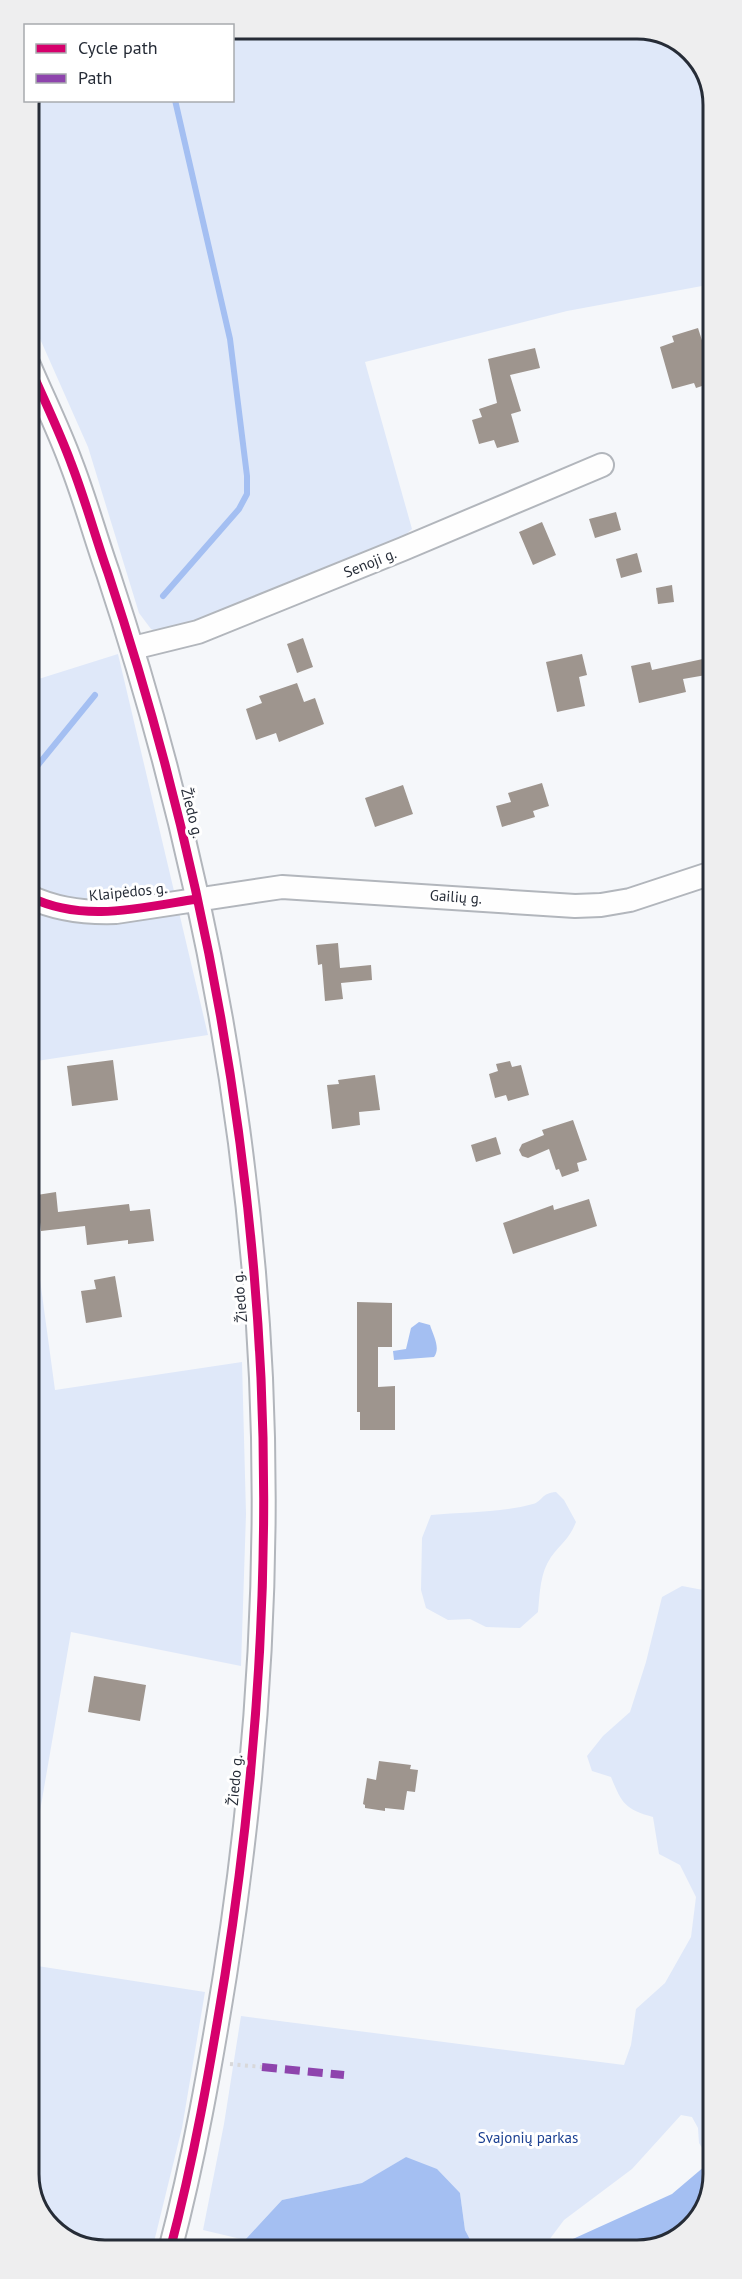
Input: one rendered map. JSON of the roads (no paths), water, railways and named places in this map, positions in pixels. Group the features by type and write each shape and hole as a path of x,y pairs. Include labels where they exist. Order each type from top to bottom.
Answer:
{"street":[{"name":"Žiedo g.","path":"39,388 71,463 133,648 166,771 196,899 233,1092 258,1323 261,1419 261,1610 255,1727 247,1815 235,1912 200,2127 172,2240"},
{"name":"Senoji g.","path":"133,648 198,632 602,465"},
{"name":"Gailių g.","path":"196,899 282,886 574,906 601,905 630,900 703,876"},
{"name":"Klaipėdos g.","path":"39,900 62,909 116,912 196,899"}],"water":[{"path":"419,1322 430,1325 437,1346 434,1357 394,1360 393,1351 406,1349 411,1328"},
{"path":"406,2157 437,2169 460,2193 465,2230 470,2240 245,2240 282,2200 362,2183"},
{"path":"703,2168 702,2182 694,2207 684,2221 666,2233 654,2238 637,2240 571,2240 672,2194"}],"waterway":[{"path":"163,596 239,509 247,494 247,476 230,339 175,102"},
{"path":"39,764 95,695"}],"park label":[{"name":"Svajonių parkas","path":"528,2138"}]}
